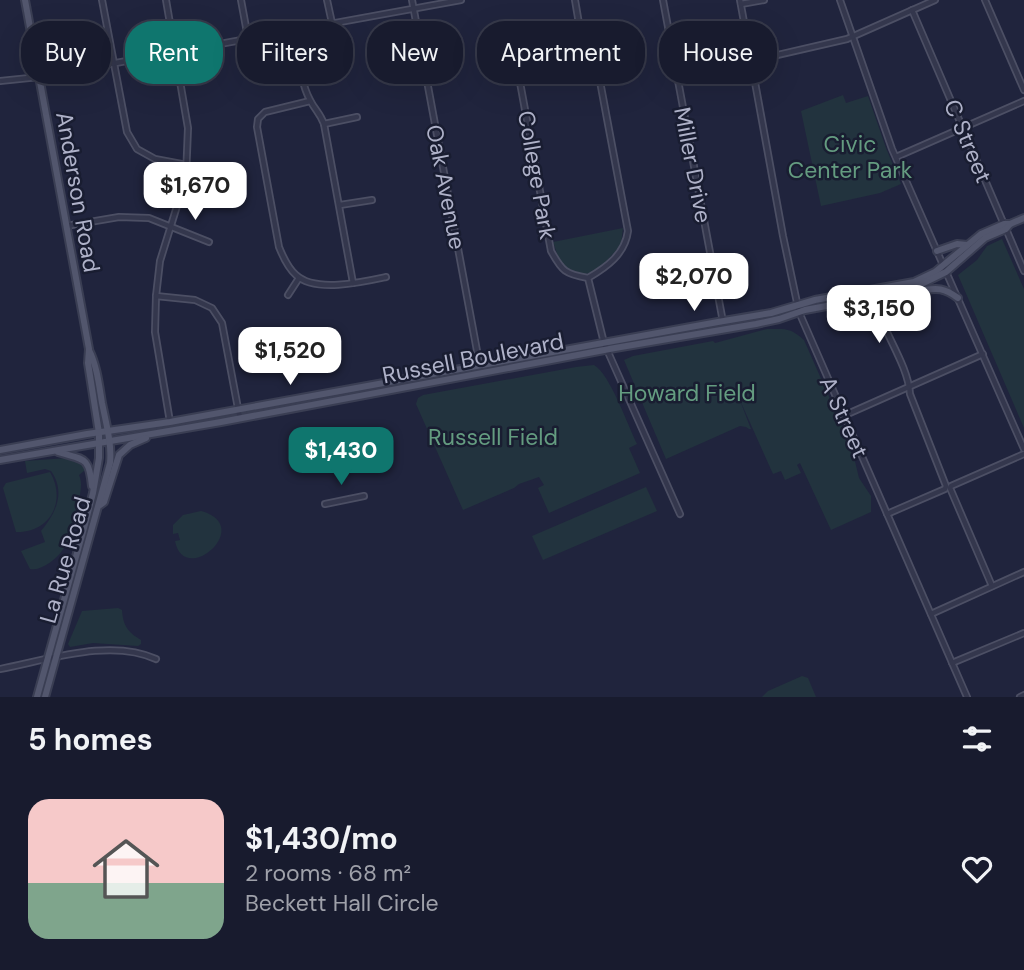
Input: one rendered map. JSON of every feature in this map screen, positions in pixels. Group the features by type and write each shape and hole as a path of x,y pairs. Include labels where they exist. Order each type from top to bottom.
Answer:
{"main road":[{"name":"Anderson Road","path":"25,0 29,21"},
{"name":"Anderson Road","path":"40,84 88,353 99,433"},
{"path":"945,269 985,238 1024,218"},
{"path":"945,269 967,244 981,234 1007,226"},
{"path":"937,251 957,244 967,244"},
{"name":"Russell Boulevard","path":"873,294 907,291 945,269"},
{"name":"Russell Boulevard","path":"0,460 481,374 723,321 873,294 914,282 945,269"},
{"path":"907,291 940,288 958,298"},
{"name":"Russell Boulevard","path":"0,450 480,366 724,330 779,319 798,309"},
{"path":"88,353 93,376 98,379 107,432"},
{"path":"407,388 410,384 422,381 424,376"},
{"name":"La Rue Road","path":"46,697 110,463 107,432"},
{"name":"La Rue Road","path":"37,697 93,493 99,433"},
{"path":"99,506 104,502 121,453 130,445 156,434"},
{"path":"56,452 75,456 88,465 93,493"}],"street":[{"path":"102,0 127,132 137,149 155,159 187,165"},
{"path":"166,0 170,21"},
{"path":"241,0 245,21"},
{"path":"327,0 331,21"},
{"name":"Oak Avenue","path":"412,0 481,374"},
{"path":"343,21 461,0"},
{"path":"575,0 579,21"},
{"name":"Miller Drive","path":"663,0 667,21"},
{"path":"740,2 764,0"},
{"path":"840,0 896,157 1024,452 887,514"},
{"path":"777,54 853,37 935,0"},
{"path":"985,0 1024,90"},
{"name":"A Street","path":"740,2 744,21"},
{"name":"C Street","path":"912,10 1007,226 1024,271"},
{"name":"College Park","path":"585,58 596,60 628,231 618,255 605,269 588,278 564,271 551,251 519,76 526,70 585,58"},
{"path":"111,64 125,61"},
{"path":"0,81 21,79"},
{"path":"170,422 155,332 156,296 160,261 186,177 188,128 181,84"},
{"path":"304,84 310,101 324,124 353,283"},
{"name":"Miller Drive","path":"678,84 724,330"},
{"name":"A Street","path":"756,84 798,309 967,697"},
{"path":"310,101 265,112 258,119 257,127 279,247 285,261 299,278 318,284 334,285 386,277"},
{"path":"896,157 1024,101"},
{"path":"324,124 357,117"},
{"path":"340,205 372,200"},
{"path":"66,226 119,217 149,218 209,242"},
{"path":"288,295 299,278"},
{"path":"588,278 605,346 680,514"},
{"path":"873,294 910,386 910,394 992,586"},
{"path":"156,296 195,300 212,308 222,323 240,419"},
{"path":"843,416 983,355"},
{"path":"326,504 364,496"},
{"path":"930,614 1024,572"},
{"path":"952,663 1024,633"},
{"path":"0,669 97,650 142,653 156,659"}],"green space":[{"name":"Civic Center Park","path":"843,95 846,103 868,96 901,184 880,193 821,206 801,111"},
{"path":"623,228 621,245 600,268 584,274 565,268 560,262 553,242"},
{"path":"1002,239 1024,289 1024,428 958,275 977,260 987,246"},
{"name":"Howard Field","path":"767,329 787,330 804,340 852,449 859,478 871,496 871,512 831,530 800,463 797,465 801,473 785,480 781,471 773,474 739,398 751,429 740,426 666,459 624,360 713,341 715,343"},
{"name":"Russell Field","path":"594,365 612,389 637,444 629,448 640,473 549,513 538,488 544,485 539,477 463,510 416,404 418,398"},
{"path":"67,458 79,461 85,468 79,475 81,488 73,529 54,560 40,568 30,569 21,551 45,542 41,531 55,510 58,487 51,471 45,469 27,473 25,461"},
{"path":"50,472 57,494 52,513 38,527 16,532 3,488 6,483"},
{"path":"646,487 657,511 543,560 532,536"},
{"path":"201,511 216,519 221,529 219,539 212,549 202,556 191,558 181,554 175,541 180,540 178,533 173,534 173,525 183,515"},
{"path":"122,610 127,628 141,640 141,644 93,643 70,647 68,644 82,611"},
{"path":"802,676 808,678 816,697 762,697 768,691"}]}
